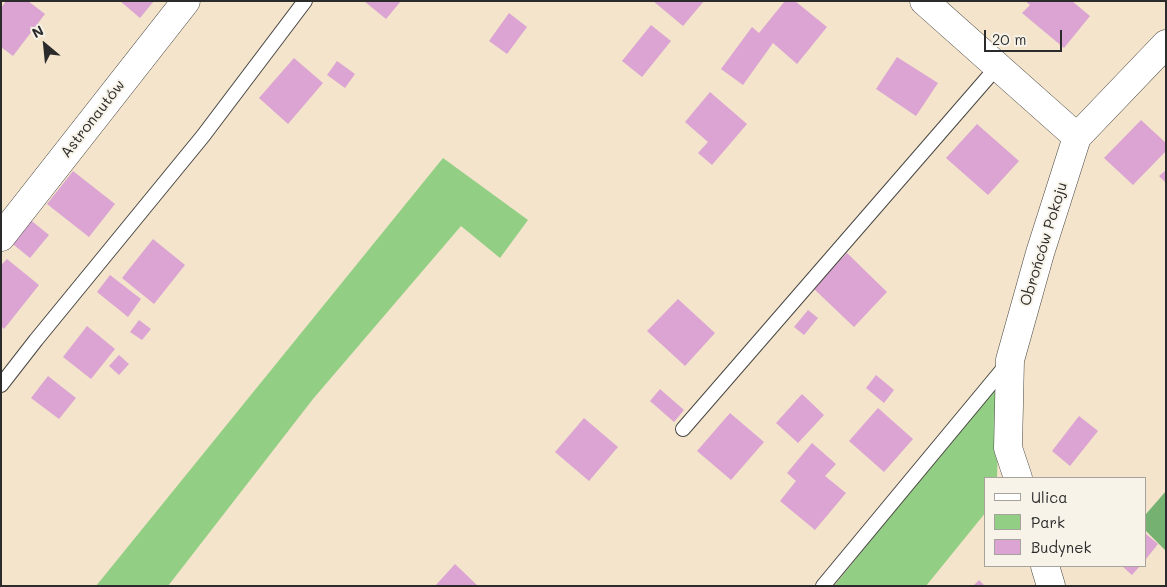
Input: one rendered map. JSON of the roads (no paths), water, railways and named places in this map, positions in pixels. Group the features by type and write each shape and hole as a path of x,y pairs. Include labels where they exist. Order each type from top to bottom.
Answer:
{"street":[{"name":"Astronautów","path":"1,237 186,1"},
{"path":"924,1 1077,137"},
{"name":"Obrońców Pokoju","path":"1018,477 1008,448 1010,360 1040,253 1077,137 1166,44"},
{"path":"1045,567 1051,586"}],"lane":[{"path":"1,385 203,136 305,1"},
{"path":"683,429 997,67"},
{"path":"823,586 1010,360"}]}
